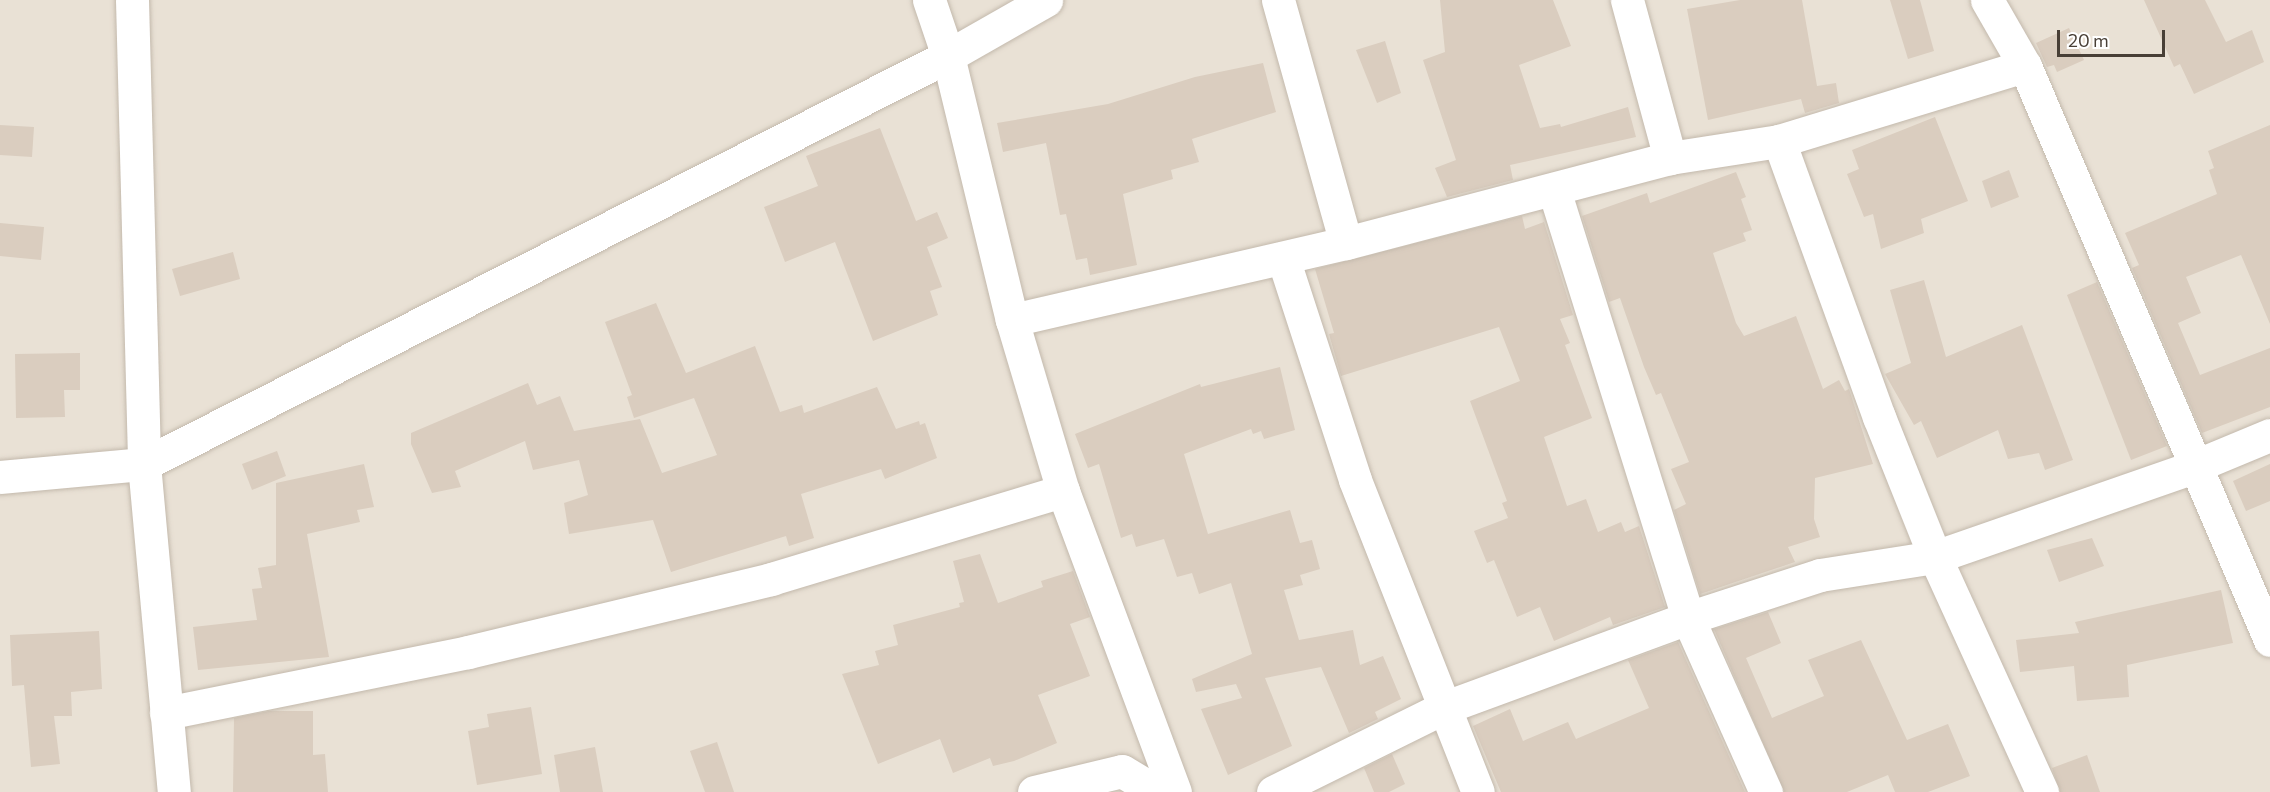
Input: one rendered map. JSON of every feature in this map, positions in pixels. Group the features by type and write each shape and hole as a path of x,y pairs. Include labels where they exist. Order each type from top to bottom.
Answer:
{"street":[{"path":"132,0 144,464 174,792"},
{"path":"929,0 948,56 1012,320 1063,491 1166,786"},
{"path":"0,477 144,464 948,56 1046,0"},
{"path":"1278,0 1346,243"},
{"path":"1627,0 1671,158"},
{"path":"1988,0 2025,66 2193,467 2270,640"},
{"path":"1012,320 1346,243 1671,158 1779,141 2025,66"},
{"path":"1779,141 1879,417 1935,557 2042,792"},
{"path":"1554,190 1688,618 1766,792"},
{"path":"1283,258 1355,480 1478,792"},
{"path":"1273,792 1443,708 1688,618 1820,575 1935,557 2193,467 2270,435"},
{"path":"166,712 468,652 771,579 1063,491"},
{"path":"1034,792 1122,771 1166,786"},
{"path":"1097,792 1166,786"}],"shaded area":[{"path":"0,0 2270,0 2270,792 0,792"}],"building":[{"path":"1440,0 1553,0 1571,46 1519,65 1540,128 1560,124 1561,127 1628,107 1636,137 1510,165 1513,180 1447,197 1435,168 1456,160 1423,60 1445,52"},
{"path":"1740,0 1802,0 1817,86 1836,83 1839,103 1805,113 1801,99 1708,120 1687,9"},
{"path":"1890,0 1920,0 1934,51 1908,59"},
{"path":"2144,0 2205,0 2226,42 2252,30 2264,62 2194,94 2180,64 2174,67"},
{"path":"2069,28 2084,60 2057,72 2054,65 2047,67 2036,43"},
{"path":"1385,41 1401,93 1377,103 1356,50"},
{"path":"1263,63 1276,112 1192,139 1199,162 1171,170 1173,179 1123,194 1137,265 1090,275 1087,258 1076,260 1066,214 1060,215 1046,143 1003,152 997,123 1108,104 1195,77"},
{"path":"1935,117 1968,201 1921,219 1924,233 1881,249 1873,214 1864,217 1847,174 1859,169 1852,150"},
{"path":"0,125 34,127 32,157 0,155"},
{"path":"2270,125 2270,324 2241,255 2186,277 2201,313 2178,323 2200,375 2270,348 2270,407 2202,433 2132,268 2139,265 2125,233 2217,194 2209,170 2214,168 2208,151"},
{"path":"880,128 916,221 937,212 948,238 927,247 942,287 930,291 938,315 873,341 835,242 785,262 764,207 818,186 806,156"},
{"path":"2009,170 2019,197 1991,208 1982,181"},
{"path":"1736,172 1746,197 1741,199 1752,230 1743,233 1746,241 1713,253 1736,323 1744,336 1796,316 1823,389 1839,380 1845,391 1849,389 1873,464 1815,478 1814,519 1820,537 1788,547 1795,562 1700,594 1674,510 1686,504 1671,469 1689,462 1661,393 1656,395 1644,367 1620,298 1609,302 1582,216 1647,193 1650,203"},
{"path":"1522,216 1525,229 1544,222 1573,315 1560,319 1570,343 1565,345 1592,418 1544,437 1567,506 1586,499 1598,532 1621,522 1625,532 1639,526 1665,607 1613,625 1610,617 1554,641 1540,607 1517,617 1494,560 1487,563 1474,531 1508,518 1502,503 1507,501 1470,401 1520,381 1499,327 1341,376 1329,334 1334,333 1315,269"},
{"path":"0,223 44,227 41,260 0,256"},
{"path":"233,252 240,279 180,296 172,269"},
{"path":"1924,280 1946,357 2022,325 2073,460 2045,470 2039,453 2008,459 1998,430 1937,458 1921,421 1914,425 1885,374 1911,363 1890,290"},
{"path":"2097,282 2167,446 2131,460 2067,295"},
{"path":"656,303 686,373 755,346 780,412 802,405 804,413 877,387 896,429 919,421 920,425 925,423 937,458 885,479 881,469 801,494 814,538 789,546 786,536 671,572 653,520 569,534 564,503 588,495 579,460 533,470 525,441 455,471 461,487 432,493 411,444 411,433 528,383 537,405 560,396 574,431 640,419 662,473 717,455 694,398 634,418 627,397 632,395 605,322"},
{"path":"80,353 80,390 64,390 65,417 16,418 15,354"},
{"path":"1280,367 1295,430 1264,439 1261,431 1253,434 1251,429 1184,454 1208,534 1290,510 1300,543 1312,540 1320,569 1300,575 1303,585 1284,590 1299,640 1353,630 1360,665 1383,656 1401,699 1375,712 1378,719 1349,733 1321,667 1265,678 1292,746 1228,775 1201,709 1242,698 1236,684 1196,692 1192,679 1252,654 1231,583 1199,594 1192,573 1177,577 1164,539 1136,547 1132,534 1121,538 1099,464 1088,468 1075,434 1200,384 1201,387"},
{"path":"277,451 286,476 252,490 242,464"},
{"path":"364,464 374,507 357,510 360,522 307,534 329,657 198,670 193,627 257,620 252,589 262,588 258,568 276,565 276,483"},
{"path":"2270,464 2270,501 2246,511 2233,481"},
{"path":"2092,538 2104,566 2059,582 2047,550"},
{"path":"980,554 998,603 1043,587 1041,581 1073,571 1090,617 1070,624 1090,676 1038,695 1057,743 1014,761 993,766 990,758 953,773 940,739 878,764 842,674 879,665 875,651 898,645 893,625 960,607 959,603 964,602 953,561"},
{"path":"2221,590 2233,643 2127,665 2129,697 2077,701 2074,666 2020,672 2016,640 2079,633 2075,622"},
{"path":"1768,612 1781,643 1746,658 1772,718 1824,696 1808,660 1861,640 1907,740 1948,724 1970,776 1928,792 1895,792 1888,775 1847,792 1784,792 1714,629"},
{"path":"99,631 102,689 71,692 72,716 54,716 60,764 31,767 24,685 12,686 10,635"},
{"path":"1678,642 1745,792 1501,792 1473,726 1510,709 1523,741 1568,722 1576,739 1649,708 1628,660"},
{"path":"531,707 542,774 477,785 468,731 489,727 487,714"},
{"path":"269,711 313,711 313,755 325,754 328,792 233,792 234,718"},
{"path":"717,742 734,792 705,792 690,751"},
{"path":"595,747 603,792 560,792 554,755"},
{"path":"1392,754 1405,784 1389,792 1374,792 1364,768"},
{"path":"2087,755 2100,792 2060,792 2052,768"}]}
